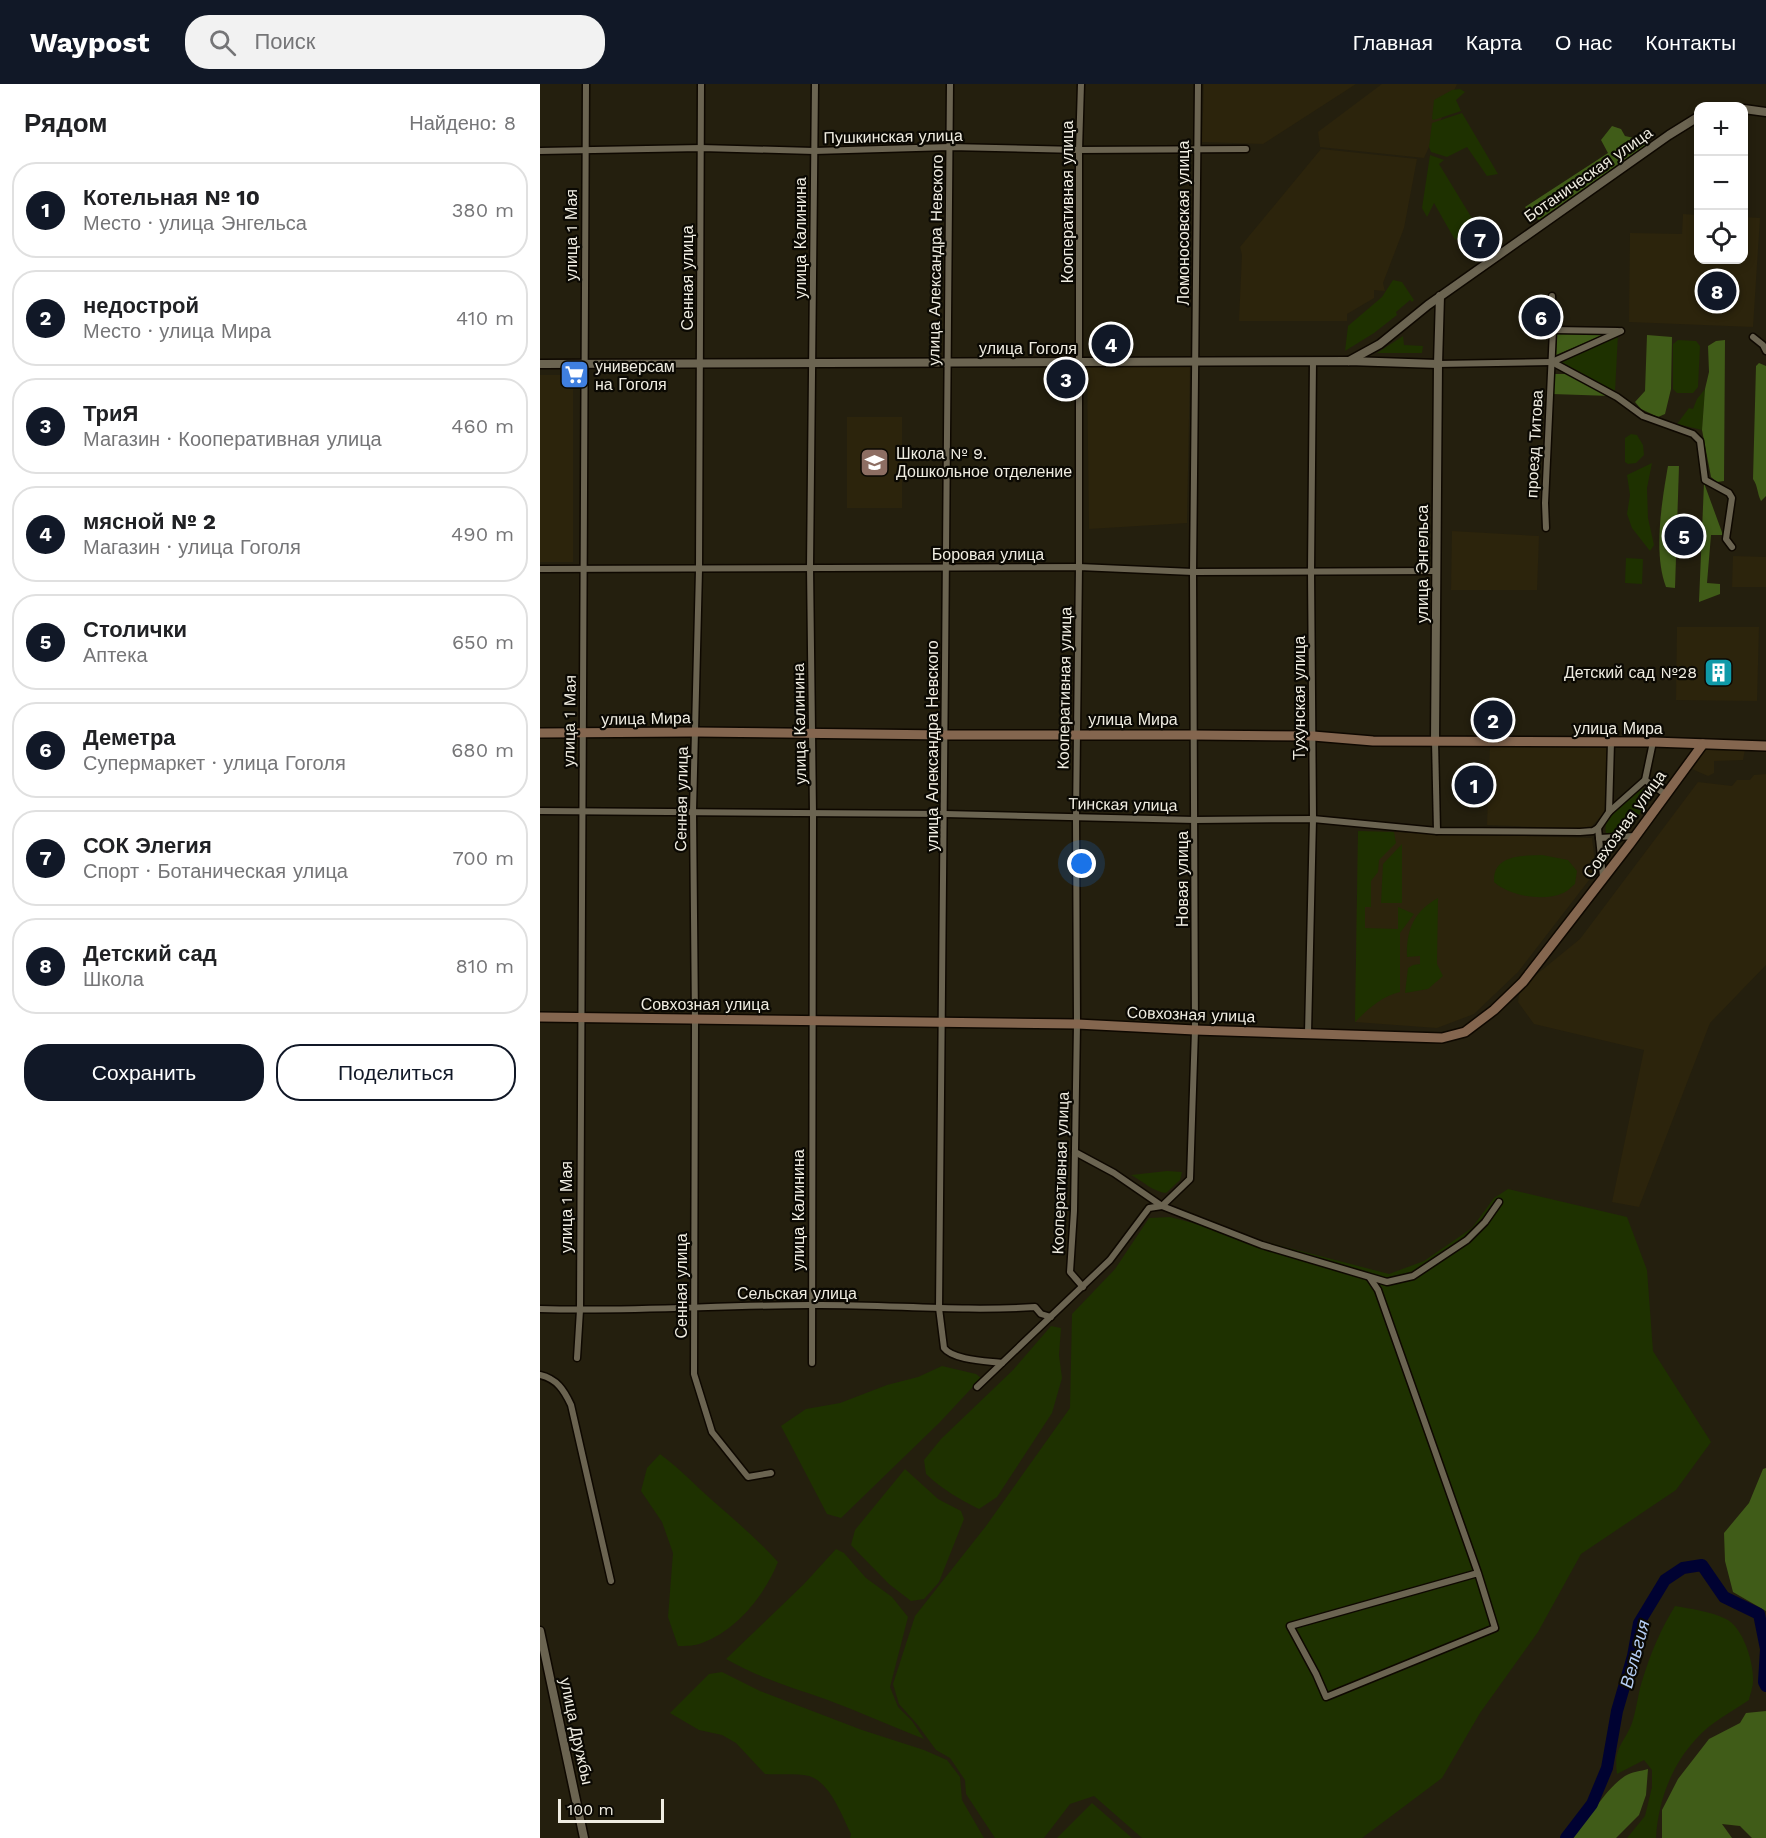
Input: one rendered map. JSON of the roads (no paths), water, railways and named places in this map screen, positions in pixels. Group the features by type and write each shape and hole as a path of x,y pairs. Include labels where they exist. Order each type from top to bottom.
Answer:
{"main road":[{"name":"улица Мира","path":"540,733 1313,736 1364,741 1653,742 1766,746"},
{"name":"Совхозная улица","path":"540,1017 1077,1024 1442,1038 1465,1032 1494,1010 1523,982 1604,878 1703,744"}],"street":[{"name":"улица 1 Мая","path":"577,1358 580,1310 586,84"},
{"name":"Сенная улица","path":"701,84 699,570 693,811 694,1374 712,1432 747,1477 771,1473"},
{"name":"улица Калинина","path":"812,1363 813,814 810,567 814,364 815,84"},
{"name":"улица Александра Невского","path":"950,84 946,735 939,1308 944,1348 947,1352 956,1356 1002,1364"},
{"name":"Кооперативная улица","path":"1082,84 1079,150 1080,567 1076,734 1077,1024 1070,1272 1083,1287"},
{"name":"Ломоносовская улица","path":"1195,362 1198,84"},
{"path":"1748,110 1766,112"},
{"name":"Ботаническая улица","path":"1349,362 1380,344 1440,296 1694,119"},
{"name":"Пушкинская улица","path":"540,151 700,148 814,151 950,147 1079,150 1246,148"},
{"name":"улица Энгельса","path":"1437,831 1435,741 1440,296"},
{"name":"проезд Титова","path":"1546,528 1545,503 1553,330 1552,296"},
{"path":"1551,362 1621,331 1553,330"},
{"path":"1753,337 1763,345 1766,351"},
{"name":"Новая улица","path":"1162,1206 1190,1179 1195,1030 1193,572 1195,362"},
{"name":"Тухунская улица","path":"1308,1034 1313,819 1311,571 1313,362"},
{"path":"1551,362 1617,397 1643,416 1693,434 1700,441 1705,480 1729,493 1732,498 1726,539 1732,547"},
{"name":"улица Гоголя","path":"540,364 1551,362"},
{"name":"Боровая улица","path":"540,569 1080,567 1193,572 1436,571"},
{"path":"1609,812 1611,742"},
{"path":"1604,878 1598,828 1609,812 1645,780 1653,742"},
{"path":"1645,780 1665,794"},
{"name":"Тинская улица","path":"540,811 945,814 1195,820 1313,819 1437,831 1580,832 1593,831 1598,828"},
{"path":"1599,838 1635,836"},
{"path":"1075,1152 1114,1173 1162,1206 1262,1245 1387,1282 1413,1276 1467,1240 1485,1222 1499,1202"},
{"path":"977,1388 1110,1260 1149,1208 1149,1198"},
{"path":"1149,1208 1162,1206"},
{"path":"1370,1278 1378,1290 1478,1573 1496,1628 1326,1697 1290,1626 1478,1573"},
{"path":"1378,1290 1387,1282"},
{"name":"Сельская улица","path":"540,1309 811,1305 964,1309 1035,1307 1041,1314 1051,1317"},
{"path":"540,1375 554,1380 564,1390 571,1405 611,1581"},
{"name":"улица Дружбы","path":"540,1631 584,1838"}],"waterway":[{"name":"Вельгия","path":"1566,1838 1592,1804 1607,1768 1617,1711 1633,1656 1639,1623 1665,1580 1683,1568 1702,1565 1724,1597 1759,1614 1766,1649 1764,1682 1766,1686"}],"place":[{"name":"СОК Элегия","path":"1480,239"},
{"name":"Детский сад","path":"1717,291"},
{"name":"Деметра","path":"1541,317"},
{"name":"мясной № 2","path":"1111,344"},
{"name":"универсам на Гоголя","path":"574,375"},
{"name":"ТриЯ","path":"1066,379"},
{"name":"Школа № 9. Дошкольное отделение","path":"875,462"},
{"name":"Столички","path":"1684,536"},
{"name":"Детский сад №28","path":"1718,672"},
{"name":"недострой","path":"1493,720"},
{"name":"Котельная № 10","path":"1474,785"}]}
